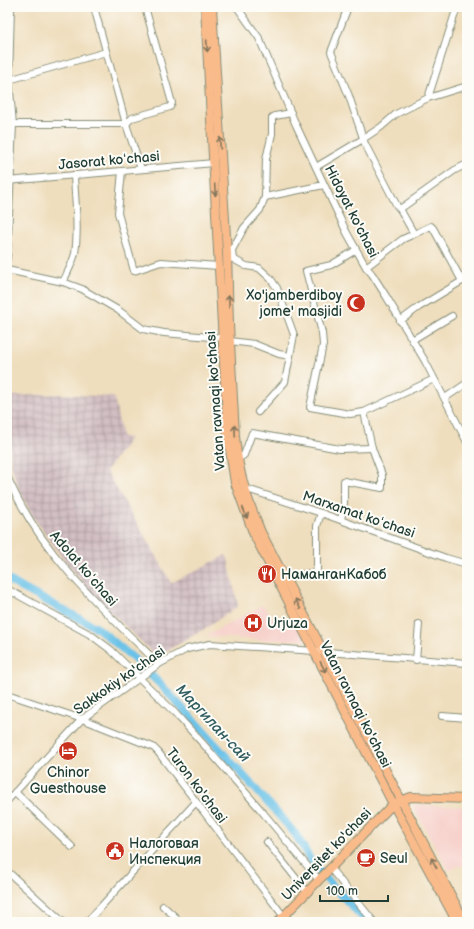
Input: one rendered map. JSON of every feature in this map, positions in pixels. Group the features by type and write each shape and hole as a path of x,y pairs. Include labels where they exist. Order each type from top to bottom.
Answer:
{"main road":[{"name":"Vatan ravnaqi ko'chasi","path":"205,7 219,266 235,436 244,488 261,532 324,652 397,802"},
{"name":"Vatan ravnaqi ko'chasi","path":"212,7 230,251 225,324"},
{"name":"Vatan ravnaqi ko'chasi","path":"226,339 229,451 235,483 254,535 314,651 397,802"},
{"path":"397,802 411,797 467,799"},
{"path":"397,802 457,922"},
{"path":"397,802 465,922"},
{"name":"Universitet ko'chasi","path":"283,920 330,868 397,802"}],"street":[{"path":"7,259 11,7"},
{"path":"94,7 126,124 141,169"},
{"path":"10,124 126,124 132,118 170,107 172,105 145,7"},
{"name":"Hidoyat ko'chasi","path":"237,7 259,38 291,113 356,250 366,267 376,279 412,340 445,398 467,442"},
{"path":"348,7 331,52 349,96 363,139 397,206 414,234"},
{"path":"428,98 457,7"},
{"path":"9,80 106,52"},
{"path":"316,167 363,139 381,127 396,114 428,98 467,86"},
{"path":"258,412 285,382 294,334 277,288 270,278 259,268 246,266 233,259 230,251 244,228 260,210 265,197 266,159 272,134 271,121 275,116 291,113"},
{"name":"Jasorat koʻchasi","path":"8,181 214,163"},
{"path":"400,209 455,170 467,164"},
{"path":"122,171 118,213 134,271 161,262 219,266"},
{"path":"63,282 74,255 76,242 77,229 74,176"},
{"path":"265,197 324,185"},
{"path":"366,267 403,239 428,227 431,226 433,228 465,280 419,307 400,321"},
{"path":"356,250 331,265 306,271 322,333 323,345 310,407 350,414 364,412 434,379"},
{"path":"7,270 63,282 82,289 100,299 144,329 164,333 226,339 254,344 279,354 290,356"},
{"path":"412,340 452,316"},
{"path":"445,398 467,383"},
{"path":"341,520 344,503 344,481 382,488 382,475 372,448 364,412"},
{"path":"238,459 244,455 252,433 340,449 372,448"},
{"name":"Adolat koʻchasi","path":"7,476 13,490 40,537 65,569 102,609 159,664"},
{"name":"Marxamat koʻchasi","path":"244,488 467,564"},
{"path":"286,580 298,575 317,572 317,526 321,513"},
{"path":"7,589 91,635 111,650 175,713 205,746 319,880"},
{"path":"416,660 419,624"},
{"name":"Sakkokiy ko'chasi","path":"7,801 82,719 139,677 187,649 210,644 467,663"},
{"name":"Turon ko'chasi","path":"7,694 82,719 152,747 158,752 196,802 283,920"},
{"path":"442,716 467,718"},
{"path":"15,792 72,847"},
{"path":"88,922 196,802"},
{"path":"267,842 307,892"},
{"path":"330,868 374,922"},
{"path":"7,871 62,922"},
{"path":"163,906 181,922"}],"shaded area":[{"path":"59,394 114,397 122,437 130,438 106,471 171,583 226,555 228,559 238,606 206,628 156,656 91,593 59,553 32,515 18,488 11,464 9,436 8,420 12,396"},
{"name":"Urjuza","path":"263,605 280,627 294,619 307,640 260,640 206,636"},
{"path":"417,805 467,807 467,866 458,866 449,871 413,807"}],"waterway":[{"name":"Маргилан-сай","path":"7,579 99,629 133,658 159,683 198,725 286,823 296,835 314,866 367,922"}],"place":[{"name":"Xo'jamberdiboy jome' masjidi","path":"356,303"},
{"name":"НаманганКабоб","path":"267,574"},
{"name":"Urjuza","path":"253,623"},
{"name":"Chinor Guesthouse","path":"68,751"},
{"name":"Налоговая Инспекция","path":"115,851"},
{"name":"Seul","path":"366,858"}]}
